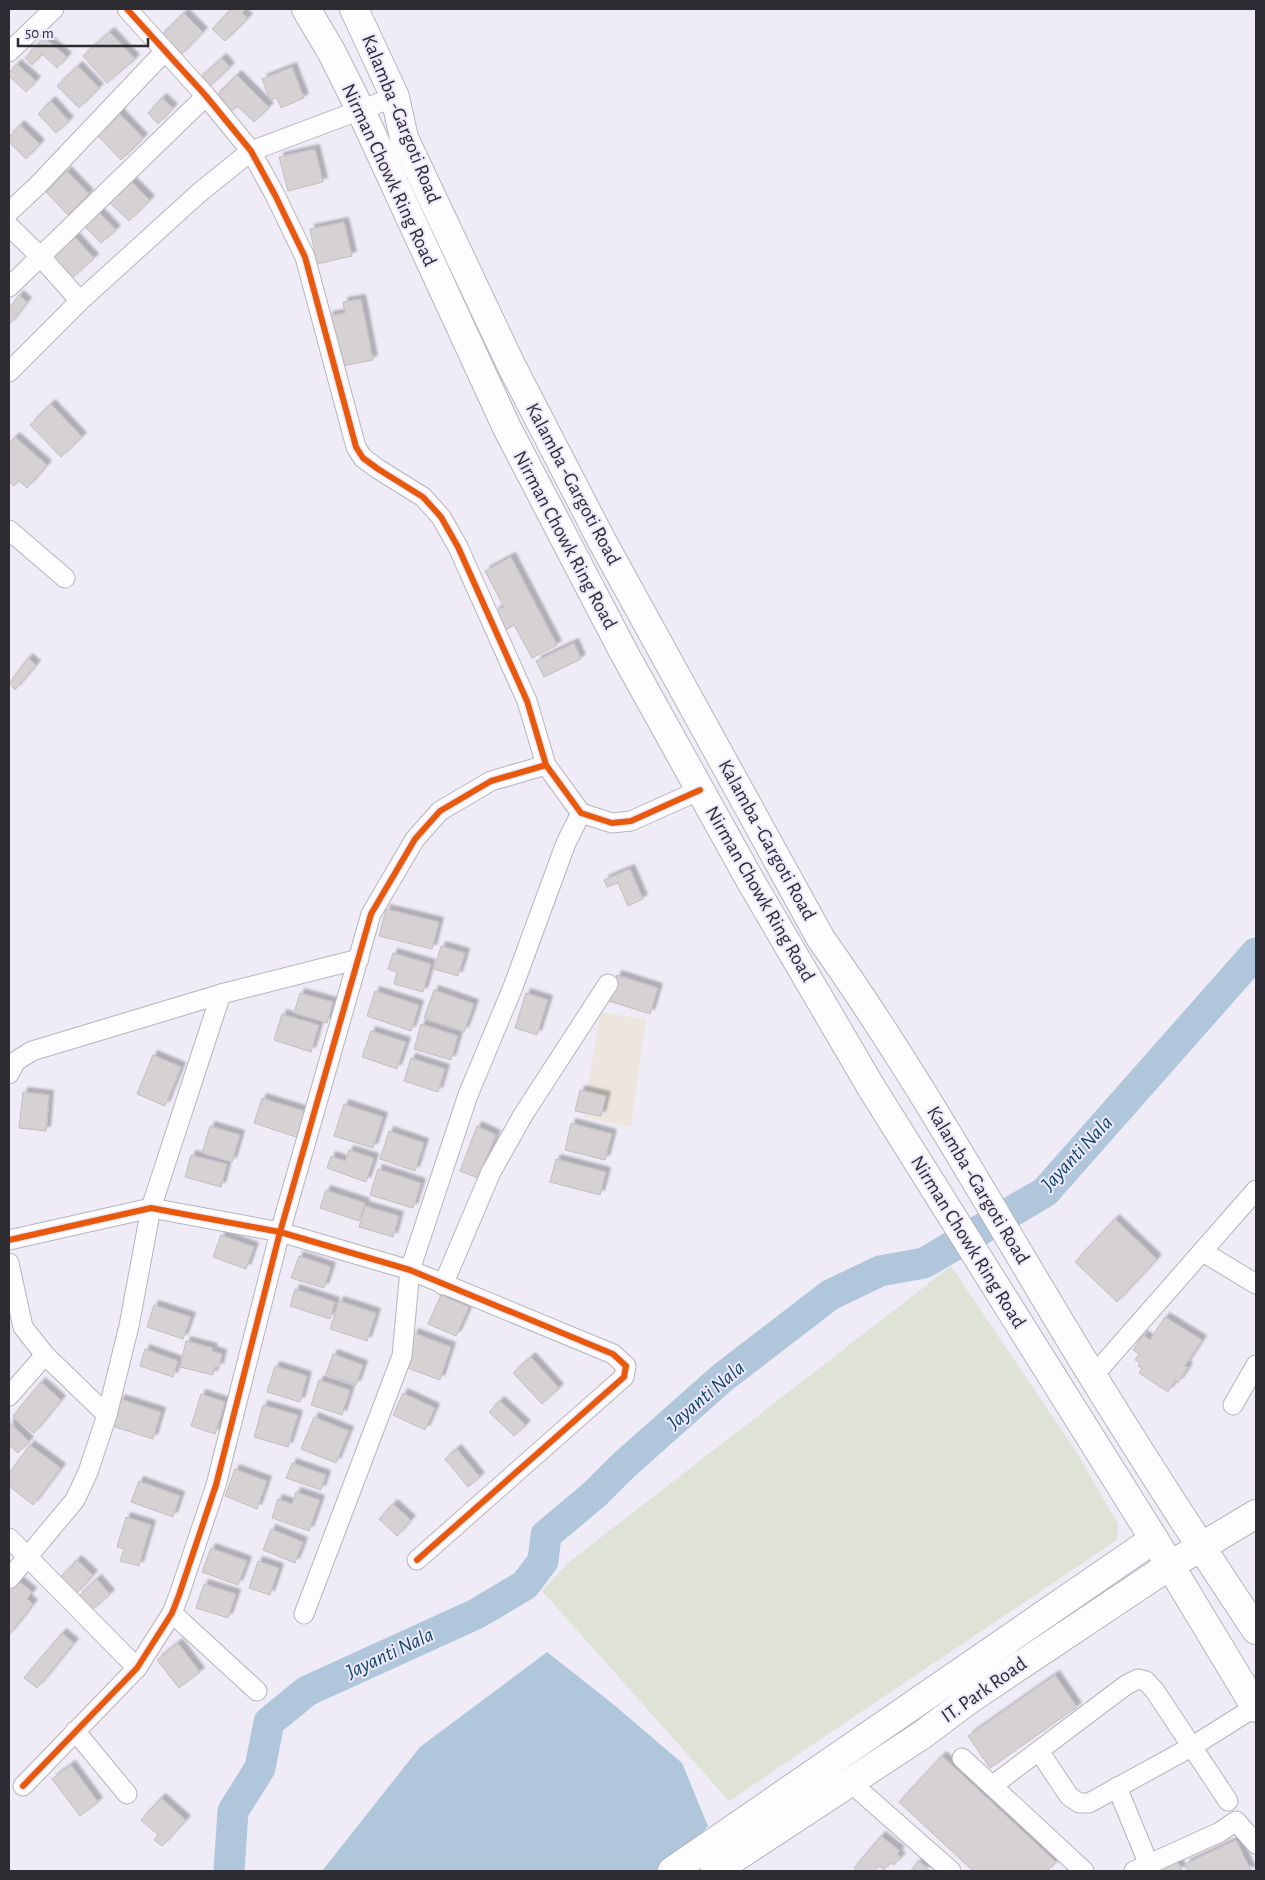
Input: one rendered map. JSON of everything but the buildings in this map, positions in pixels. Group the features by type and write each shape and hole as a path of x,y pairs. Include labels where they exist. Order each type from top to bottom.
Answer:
{"main road":[{"name":"Nirman Chowk Ring Road","path":"306,9 331,51 361,111 506,428 623,651 750,880 871,1087 1154,1539 1256,1707"},
{"name":"Kalamba -Gargoti Road","path":"354,9 395,97 404,138 511,365 602,541 821,939 863,998 1093,1376 1201,1548 1256,1630"},
{"name":"IT. Park Road","path":"715,1871 922,1735 986,1688 1169,1566 1256,1514"},
{"name":"IT. Park Road","path":"672,1871 1154,1539"}],"street":[{"path":"9,52 54,9"},
{"path":"127,9 206,96 251,151 305,257 356,447 363,458 423,497 441,517 458,547 527,700 546,765 581,813 612,822 631,821 700,790"},
{"path":"9,212 37,186 165,51"},
{"path":"9,287 206,96"},
{"path":"9,372 80,301 198,193 251,151 395,97"},
{"path":"9,226 40,256 80,301"},
{"path":"9,530 65,578"},
{"path":"22,1786 137,1668 172,1614 216,1485 280,1232 371,914 415,839 440,811 491,781 546,765"},
{"path":"304,1614 402,1356 410,1270 468,1095 513,988 566,843 581,813"},
{"path":"9,1074 16,1061 32,1051 220,994 359,958"},
{"path":"443,1285 494,1165 608,984"},
{"path":"9,1579 75,1500 88,1472 107,1415 129,1326 152,1208 220,994"},
{"path":"1093,1376 1256,1190"},
{"path":"9,1240 152,1208 280,1232 410,1270 612,1354 626,1366 624,1377 417,1560"},
{"path":"1203,1252 1256,1284"},
{"path":"9,1263 23,1327 45,1355 107,1415"},
{"path":"9,1396 45,1355"},
{"path":"1233,1405 1256,1366"},
{"path":"9,1538 137,1668"},
{"path":"172,1614 257,1691"},
{"path":"992,1786 1126,1686 1138,1680 1146,1681 1155,1691 1228,1801"},
{"path":"1039,1751 1069,1796 1079,1803 1089,1803 1193,1746 1256,1707"},
{"path":"75,1732 127,1794"},
{"path":"962,1758 1084,1871"},
{"path":"850,1782 946,1870"},
{"path":"1117,1787 1141,1868 1220,1832 1236,1821 1256,1844"}],"shaded area":[{"path":"600,1012 646,1019 631,1127 583,1117"},
{"path":"951,1266 1077,1453 1118,1524 1117,1540 729,1801 542,1591 569,1562"}],"water":[{"path":"547,1652 613,1704 682,1763 708,1826 687,1851 657,1871 322,1871 420,1747"}],"waterway":[{"name":"Jayanti Nala","path":"229,1871 233,1811 260,1768 269,1722 307,1691 476,1614 525,1585 543,1561 546,1535 596,1493 624,1465 722,1378 830,1295 880,1271 924,1263 1045,1192 1256,953"}],"cycle path":[{"path":"127,9 206,96 251,151 305,257 356,447 363,458 423,497 441,517 458,547 527,701 546,765 581,813 612,823 631,821 700,790"},
{"path":"23,1786 137,1668 172,1613 216,1485 280,1232 371,914 415,839 440,811 491,781 546,765"},
{"path":"9,1240 151,1208 280,1232 410,1270 613,1354 626,1366 624,1377 417,1560"}]}
